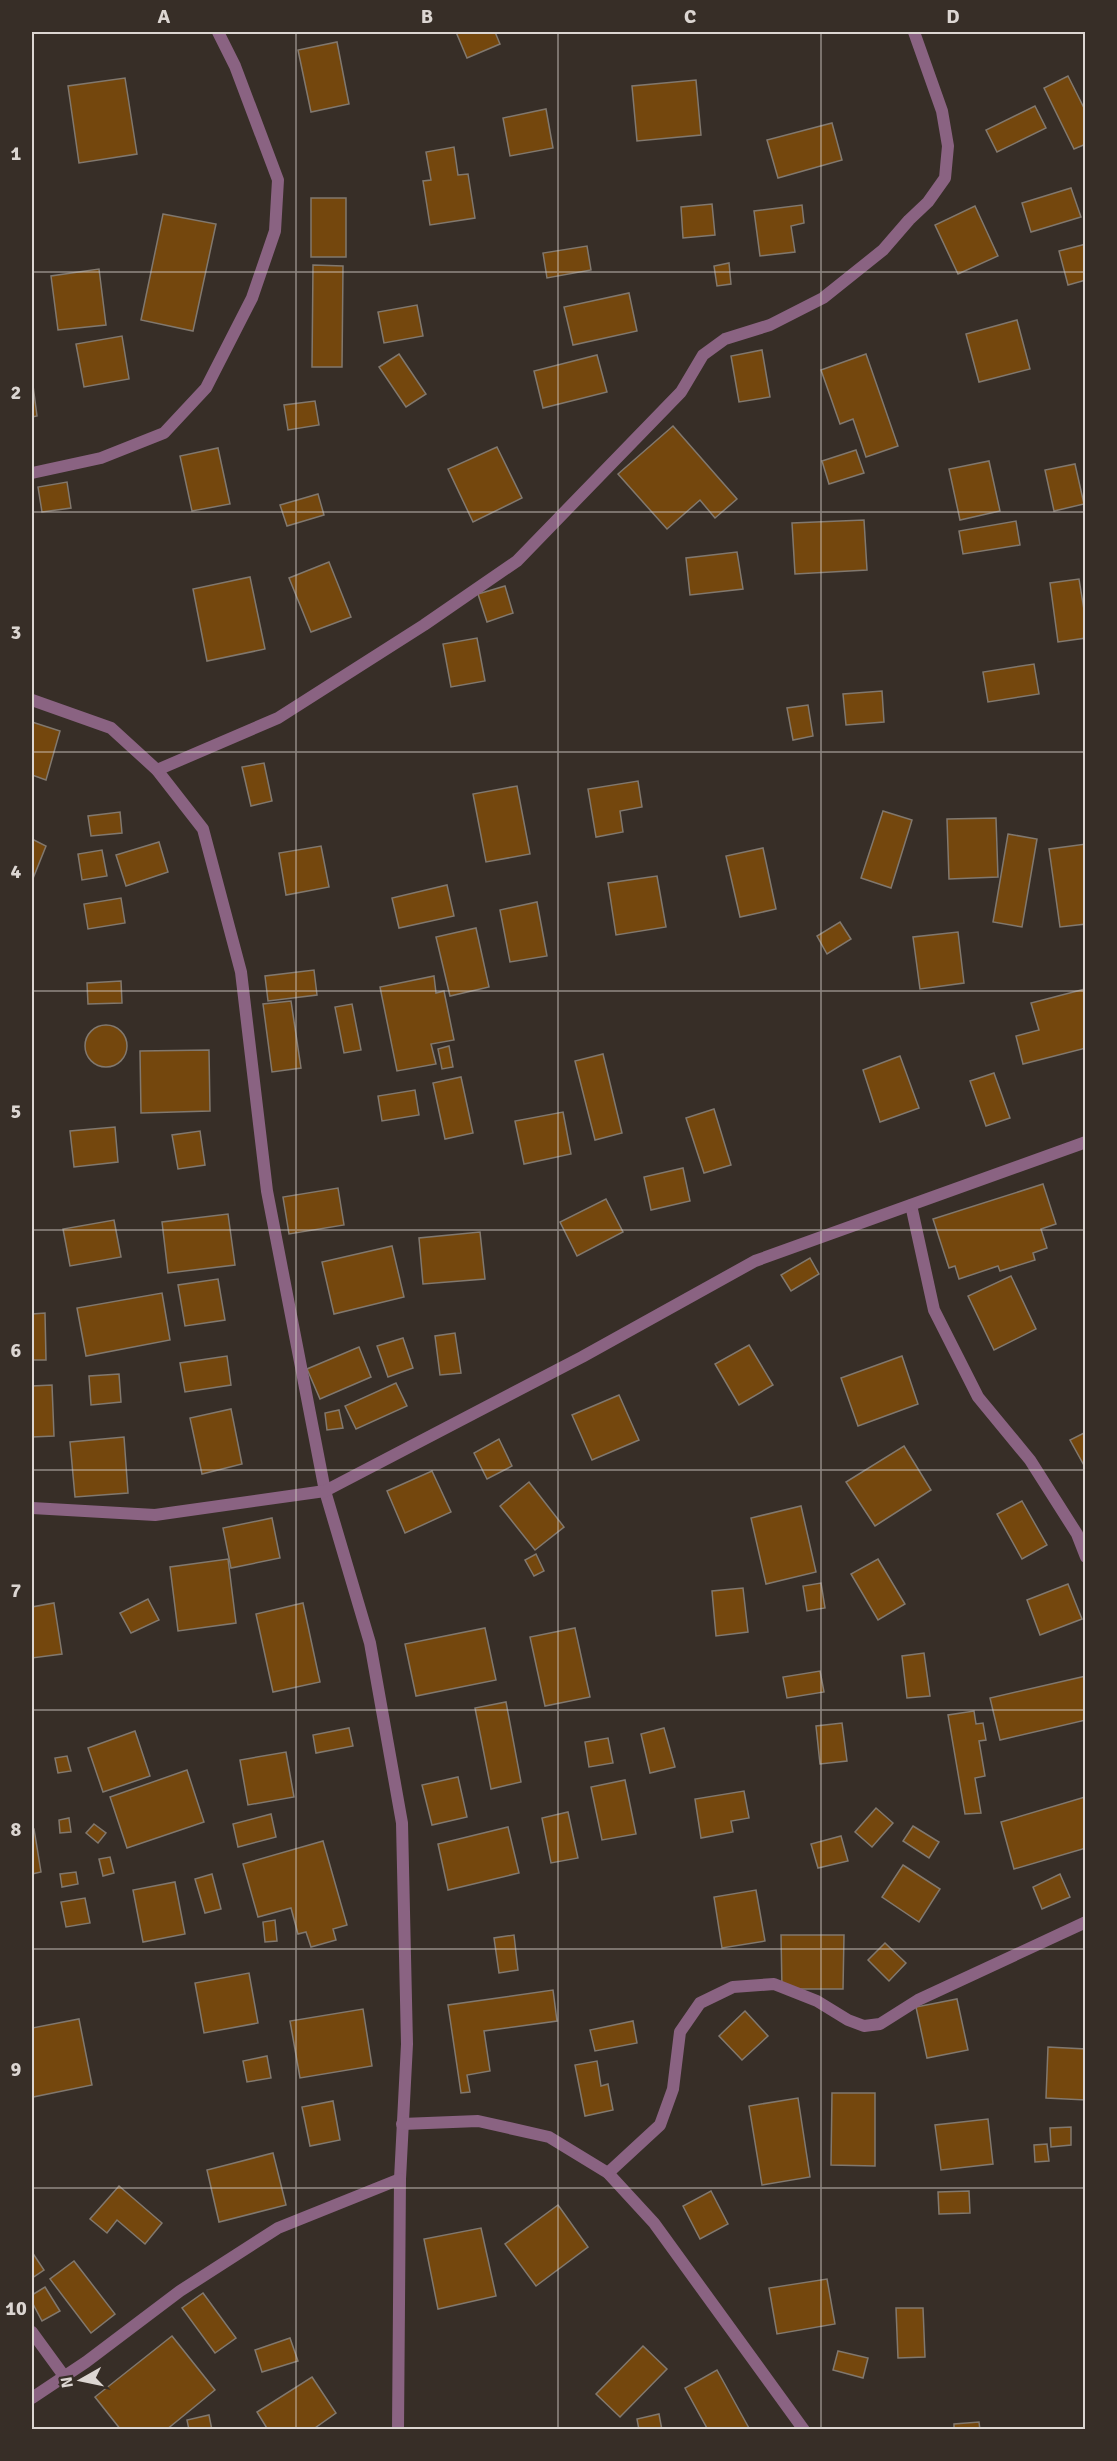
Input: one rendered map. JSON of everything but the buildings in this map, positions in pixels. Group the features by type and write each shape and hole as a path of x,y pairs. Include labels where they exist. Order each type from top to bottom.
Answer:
{"street":[{"path":"32,473 101,458 164,433 206,387 252,298 275,231 278,180 235,66 218,32"},
{"path":"157,770 278,718 424,625 517,561 681,392 703,355 725,339 770,325 823,298 883,250 928,202 945,178 948,146 942,111 914,32"},
{"path":"32,700 111,728 157,770 203,829 241,972 267,1191 325,1491 370,1643 402,1823 407,2044 400,2179 398,2430"},
{"path":"32,1508 155,1515 325,1491 582,1357 756,1261 1086,1142"},
{"path":"911,1205 934,1310 978,1397 1030,1460 1077,1534 1086,1557"},
{"path":"608,2173 660,2125 673,2089 680,2032 700,2003 733,1987 774,1984 817,2001 848,2020 864,2026 880,2024 918,2000 1086,1922"},
{"path":"402,2124 478,2121 549,2137 608,2173 654,2223 804,2430"},
{"path":"32,2398 86,2362 180,2291 278,2228 400,2179"},
{"path":"32,2332 64,2376"}]}
